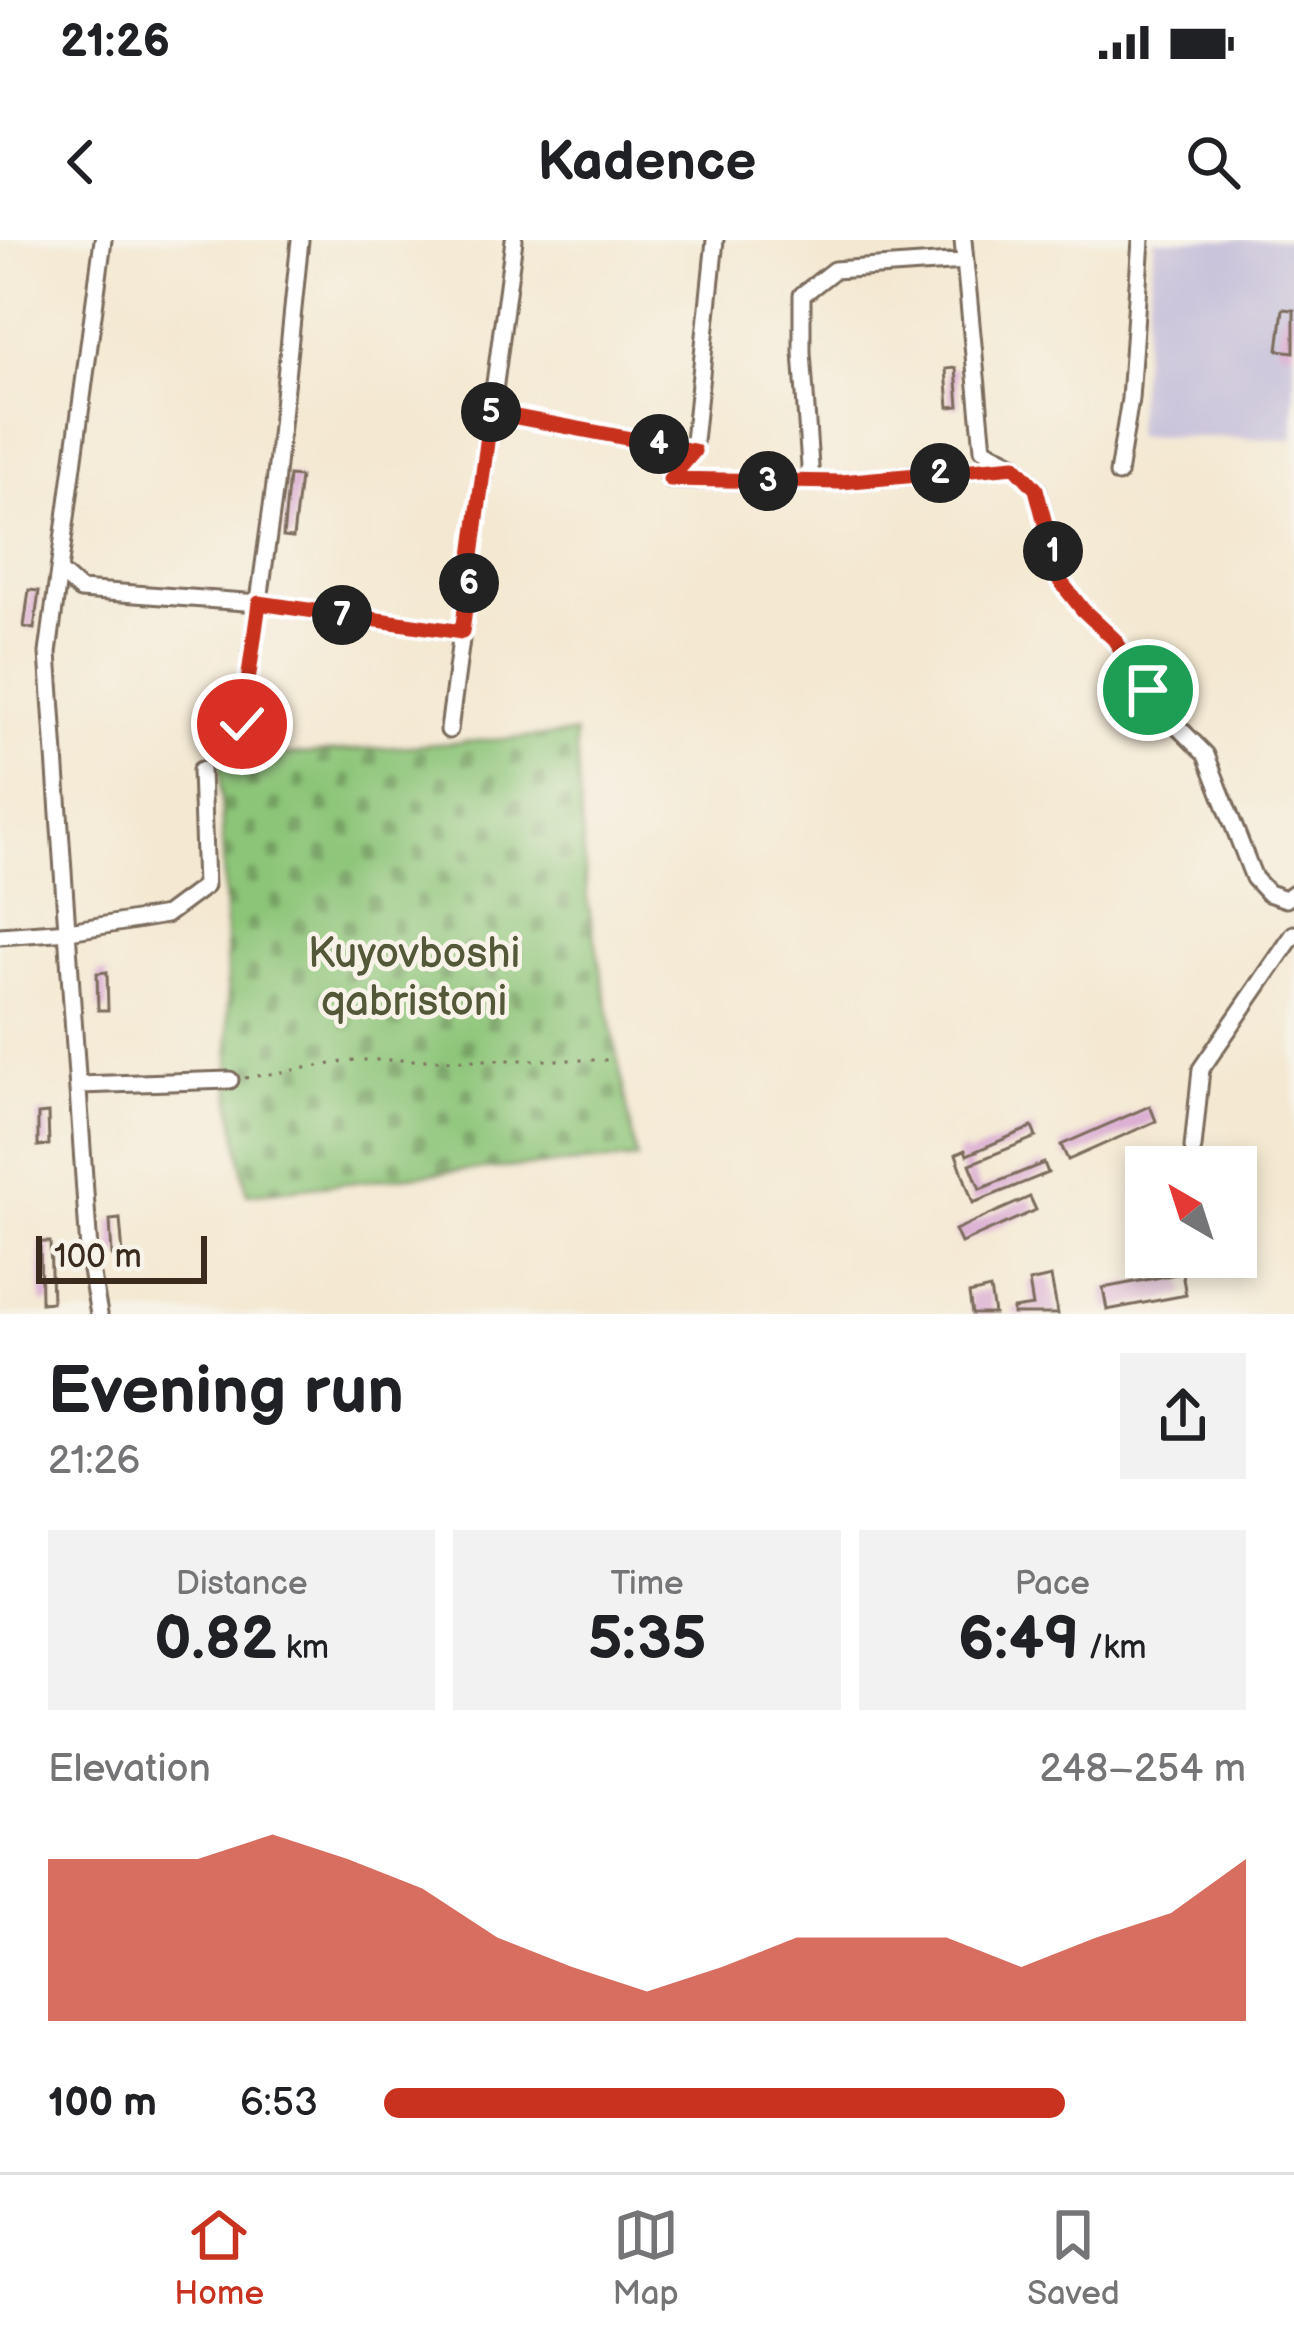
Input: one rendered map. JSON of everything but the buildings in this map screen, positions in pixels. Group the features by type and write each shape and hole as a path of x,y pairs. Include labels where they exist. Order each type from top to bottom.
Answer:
{"street":[{"path":"98,1314 90,1265 48,652 103,240"},
{"path":"242,724 275,485 300,240"},
{"path":"449,730 514,240"},
{"path":"716,240 694,451 670,479 812,481 1015,466"},
{"path":"963,240 983,449 1015,466 1036,489 1060,581 1114,639 1148,690 1206,755 1254,878 1268,893 1286,899 1294,893"},
{"path":"1118,474 1130,399 1141,240"},
{"path":"812,481 802,295 834,271 965,261"},
{"path":"491,412 694,451"},
{"path":"60,572 80,590 259,603 462,632"},
{"path":"0,936 69,931 166,915 205,886 201,770"},
{"path":"1193,1146 1201,1070 1294,934"},
{"path":"79,1085 230,1080"}],"path":[{"path":"230,1080 355,1060 614,1060"}],"shaded area":[{"path":"1155,240 1294,240 1294,439 1134,436"}],"green space":[{"name":"Kuyovboshi qabristoni","path":"575,734 587,898 637,1159 454,1171 247,1194 231,1099 220,760"}],"route":[{"path":"242,724 259,603 462,632 491,412 694,451 670,479 841,482 1015,466 1036,489 1060,581 1114,639 1148,690"}]}
